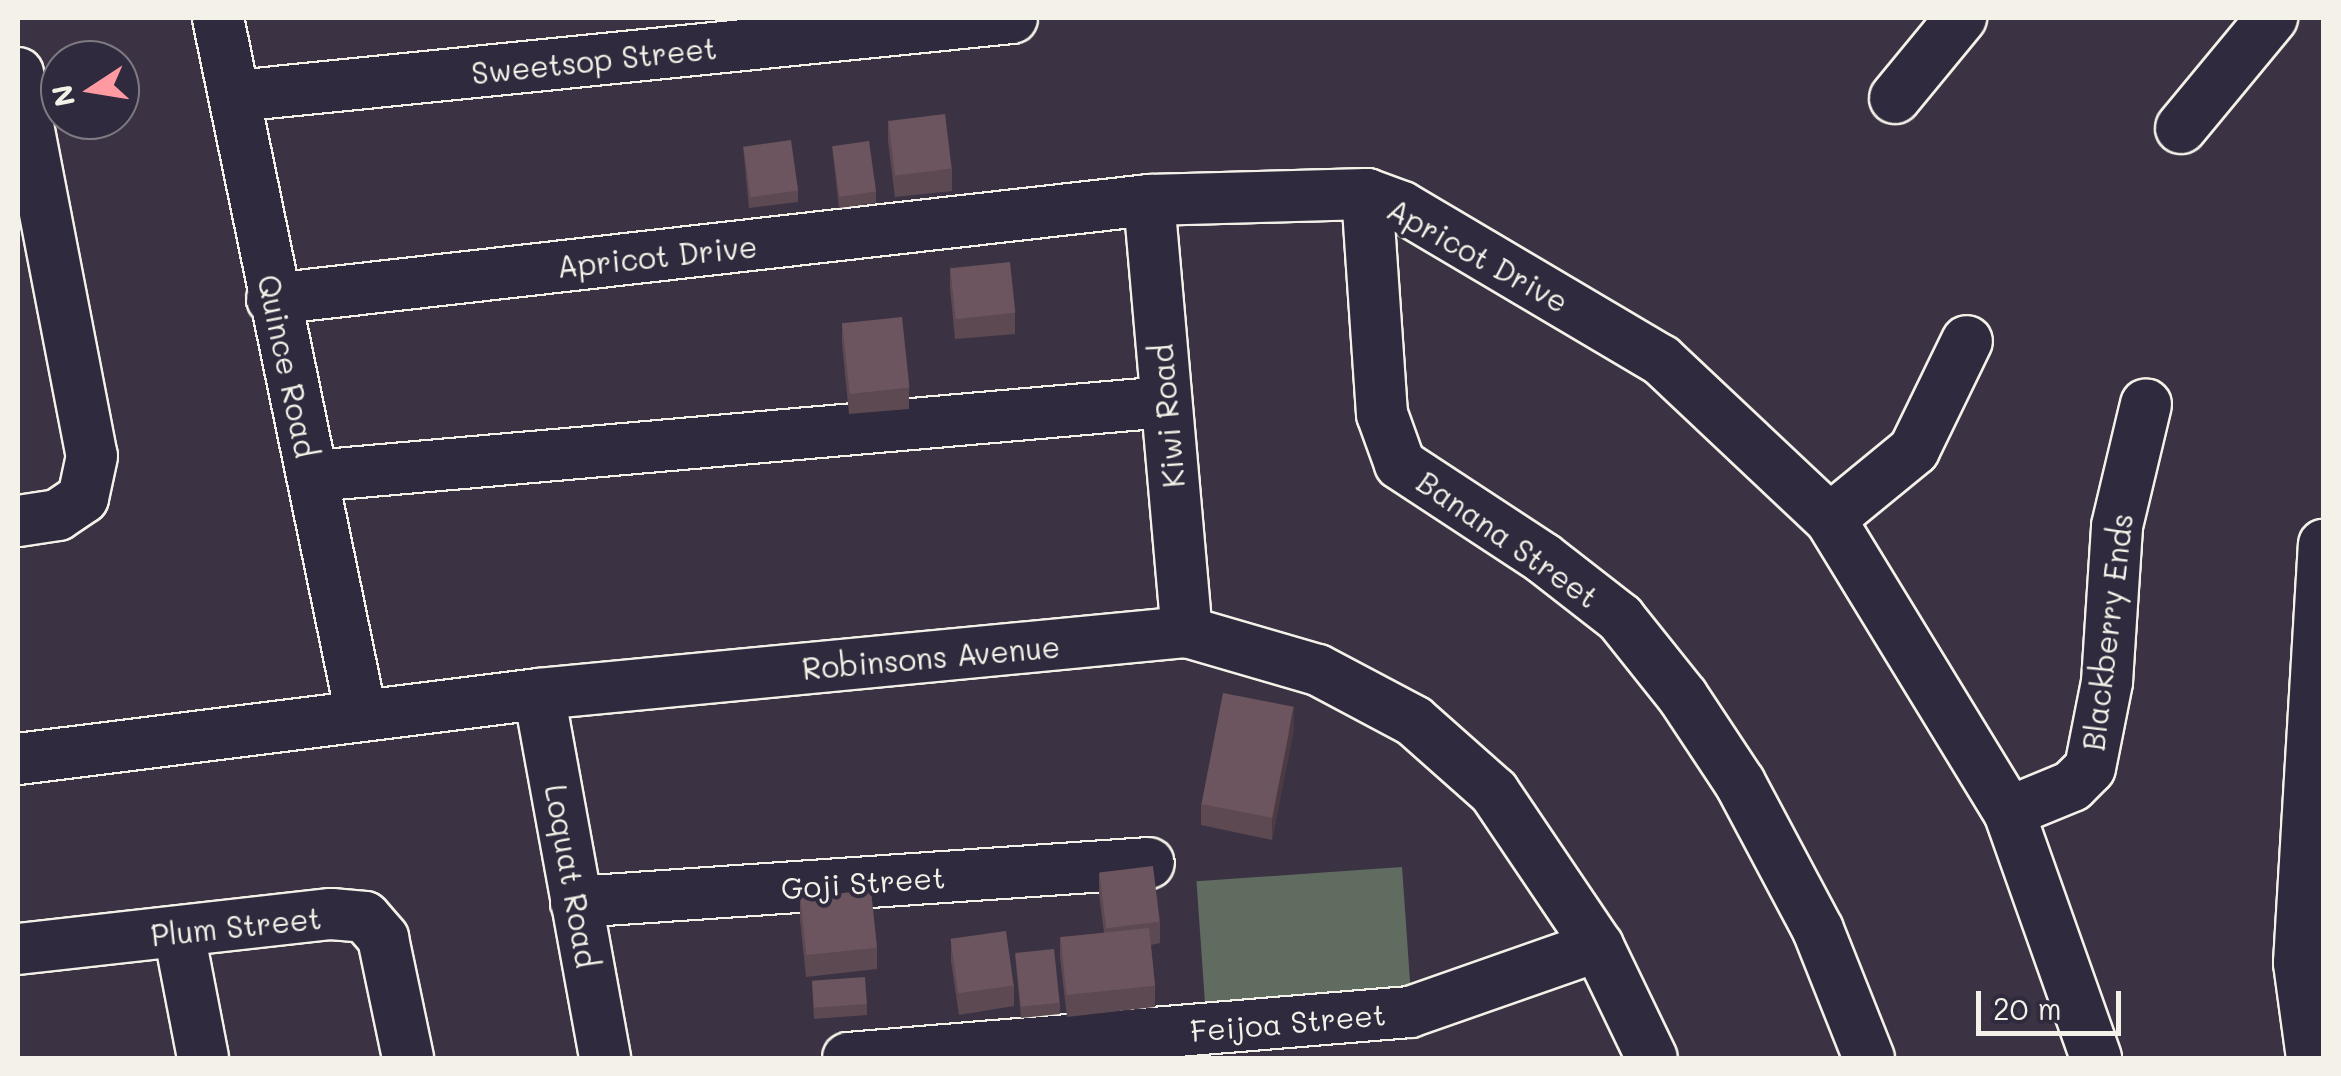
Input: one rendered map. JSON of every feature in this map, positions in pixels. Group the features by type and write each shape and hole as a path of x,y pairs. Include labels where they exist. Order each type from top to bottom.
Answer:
{"street":[{"name":"Quince Road","path":"218,18 272,299 361,714"},
{"name":"Sweetsop Street","path":"236,96 995,18"},
{"path":"1895,98 1962,18"},
{"path":"2181,128 2272,18"},
{"path":"18,72 92,456 83,498 58,515 18,521"},
{"name":"Apricot Drive","path":"272,299 1149,200 1367,194 1402,207 1661,360 1830,519 2009,812 2087,1055"},
{"name":"Banana Street","path":"1367,194 1382,414 1400,464 1544,558 1620,618 1684,697 1740,784 1818,930 1869,1058"},
{"name":"Kiwi Road","path":"1149,200 1187,632"},
{"path":"1830,519 1914,450 1967,341"},
{"path":"313,476 1165,402"},
{"name":"Blackberry Ends","path":"2009,812 2072,786 2090,768 2107,682 2117,526 2146,404"},
{"path":"2312,1058 2324,545"},
{"name":"Robinsons Avenue","path":"18,759 539,694 1187,632 1318,670 1414,721 1494,792 1598,946 1652,1058"},
{"name":"Loquat Road","path":"539,694 605,1058"},
{"name":"Goji Street","path":"576,902 1149,863"},
{"name":"Plum Street","path":"18,949 332,914 365,917 383,938 408,1058"},
{"path":"179,932 202,1058"},
{"name":"Feijoa Street","path":"848,1058 1410,1012 1598,946"}],"green space":[{"path":"1402,867 1411,991 1205,1005 1197,881"}],"building":[{"path":"945,114 952,169 895,176 888,121"},
{"path":"791,140 798,191 751,197 743,147"},
{"path":"869,141 876,192 839,197 832,146"},
{"path":"1010,262 1015,313 956,319 950,268"},
{"path":"902,317 909,388 850,394 842,323"},
{"path":"1223,693 1294,707 1272,818 1201,804"},
{"path":"1153,866 1160,922 1106,928 1099,873"},
{"path":"871,890 877,948 806,955 800,897"},
{"path":"1149,928 1155,986 1067,995 1060,937"},
{"path":"1006,931 1014,985 958,993 951,939"},
{"path":"1054,949 1060,1003 1021,1007 1015,953"},
{"path":"865,977 867,1004 814,1008 812,981"}]}
